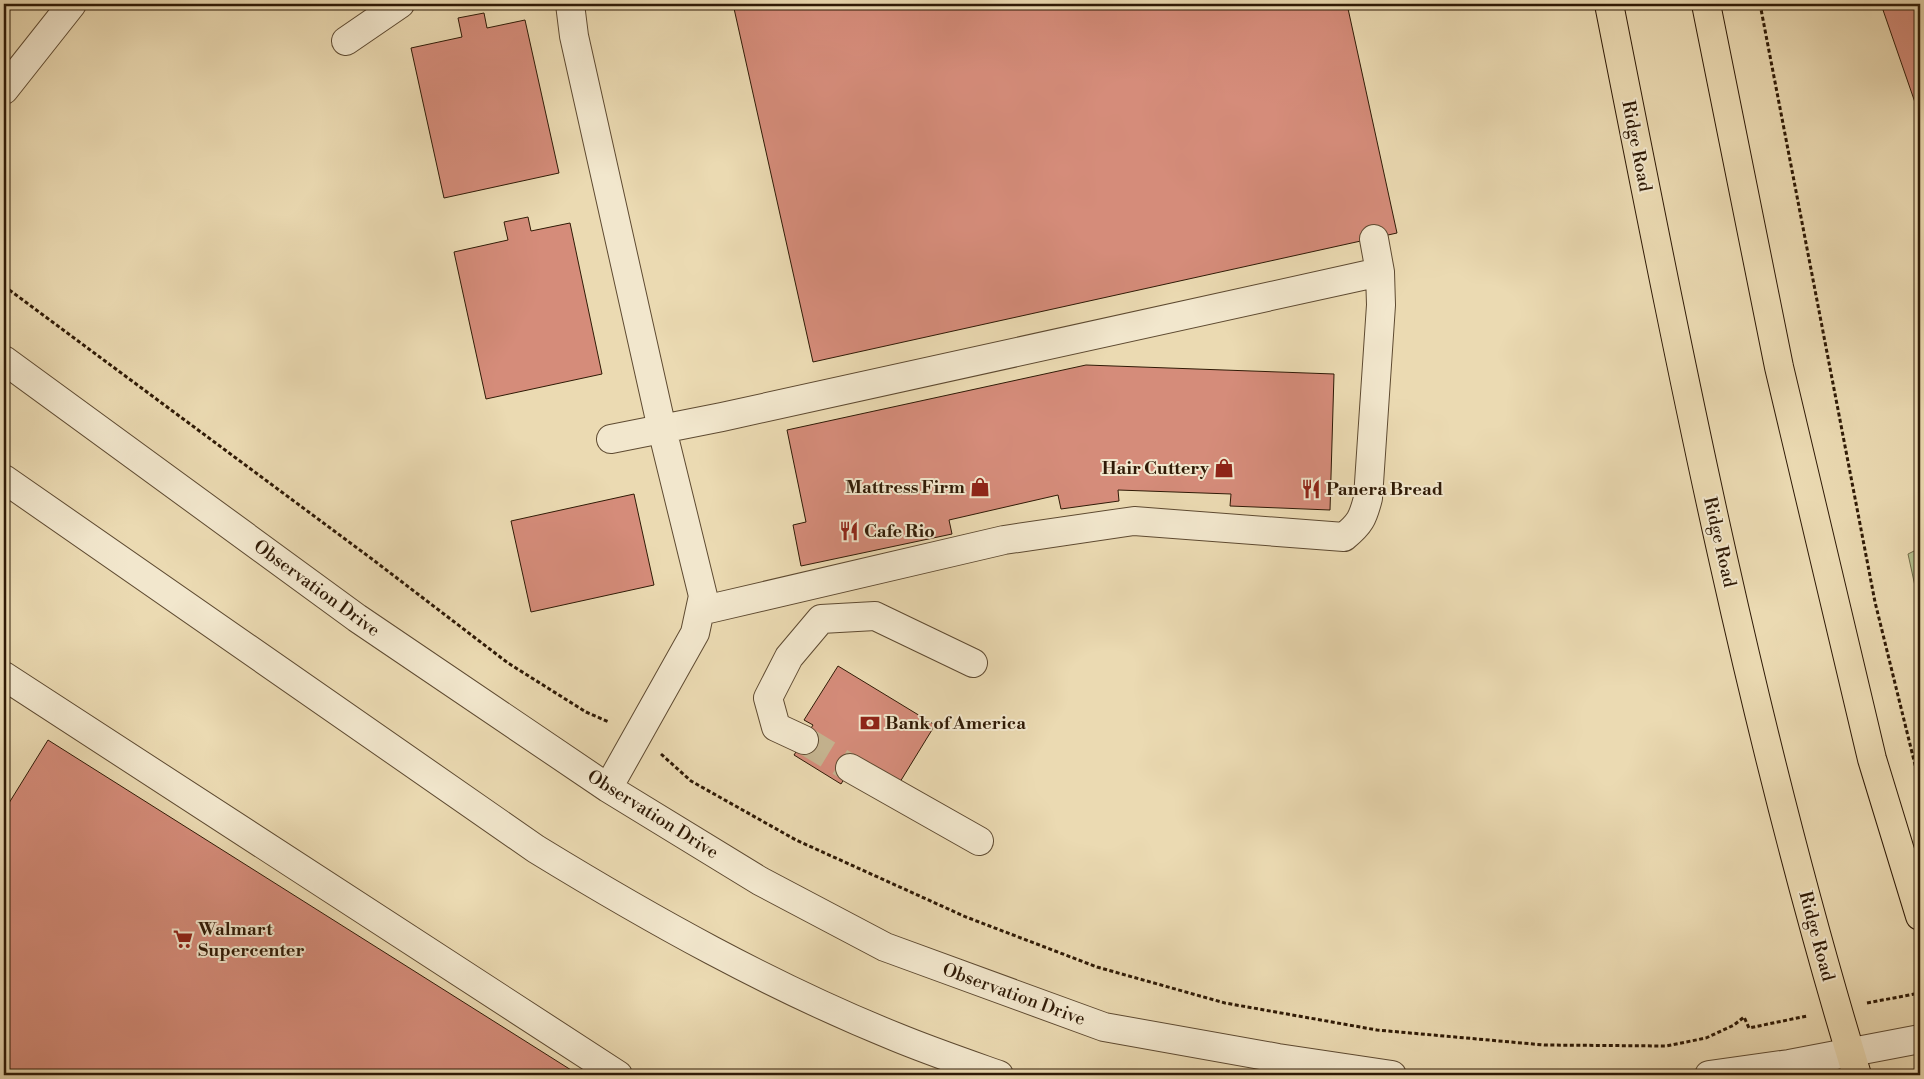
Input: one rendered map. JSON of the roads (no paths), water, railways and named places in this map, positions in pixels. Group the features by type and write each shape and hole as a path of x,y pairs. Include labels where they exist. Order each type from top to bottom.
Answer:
{"highway":[{"name":"Ridge Road","path":"1609,4 1685,388 1769,760 1853,1064"},
{"path":"1706,4 1781,376 1872,759 1920,916"}],"street":[{"path":"4,90 72,4"},
{"path":"346,41 400,4"},
{"path":"550,4 582,68"},
{"path":"570,4 574,36 662,429 703,596 695,633 608,788"},
{"path":"700,611 1004,540 1134,520 1344,537 1363,518 1368,498 1381,305 1380,272 1374,239"},
{"path":"611,439 1380,272"},
{"name":"Observation Drive","path":"4,360 357,618 608,788 760,881 885,947 1104,1027 1278,1058 1392,1075"},
{"path":"4,479 536,849 623,902 704,948 822,1005 896,1038 999,1075"},
{"path":"804,740 776,727 768,698 790,657 821,619 875,616 973,664"},
{"path":"4,676 618,1075"},
{"path":"850,768 979,842"},
{"path":"1709,1075 1780,1065 1853,1064 1920,1039"}],"tunnel":[{"path":"804,740 850,768"}],"place":[{"name":"Hair Cuttery","path":"1224,468"},
{"name":"Mattress Firm","path":"980,487"},
{"name":"Panera Bread","path":"1311,489"},
{"name":"Cafe Rio","path":"849,531"},
{"name":"Bank of America","path":"870,723"},
{"name":"Walmart Supercenter","path":"183,939"}]}
